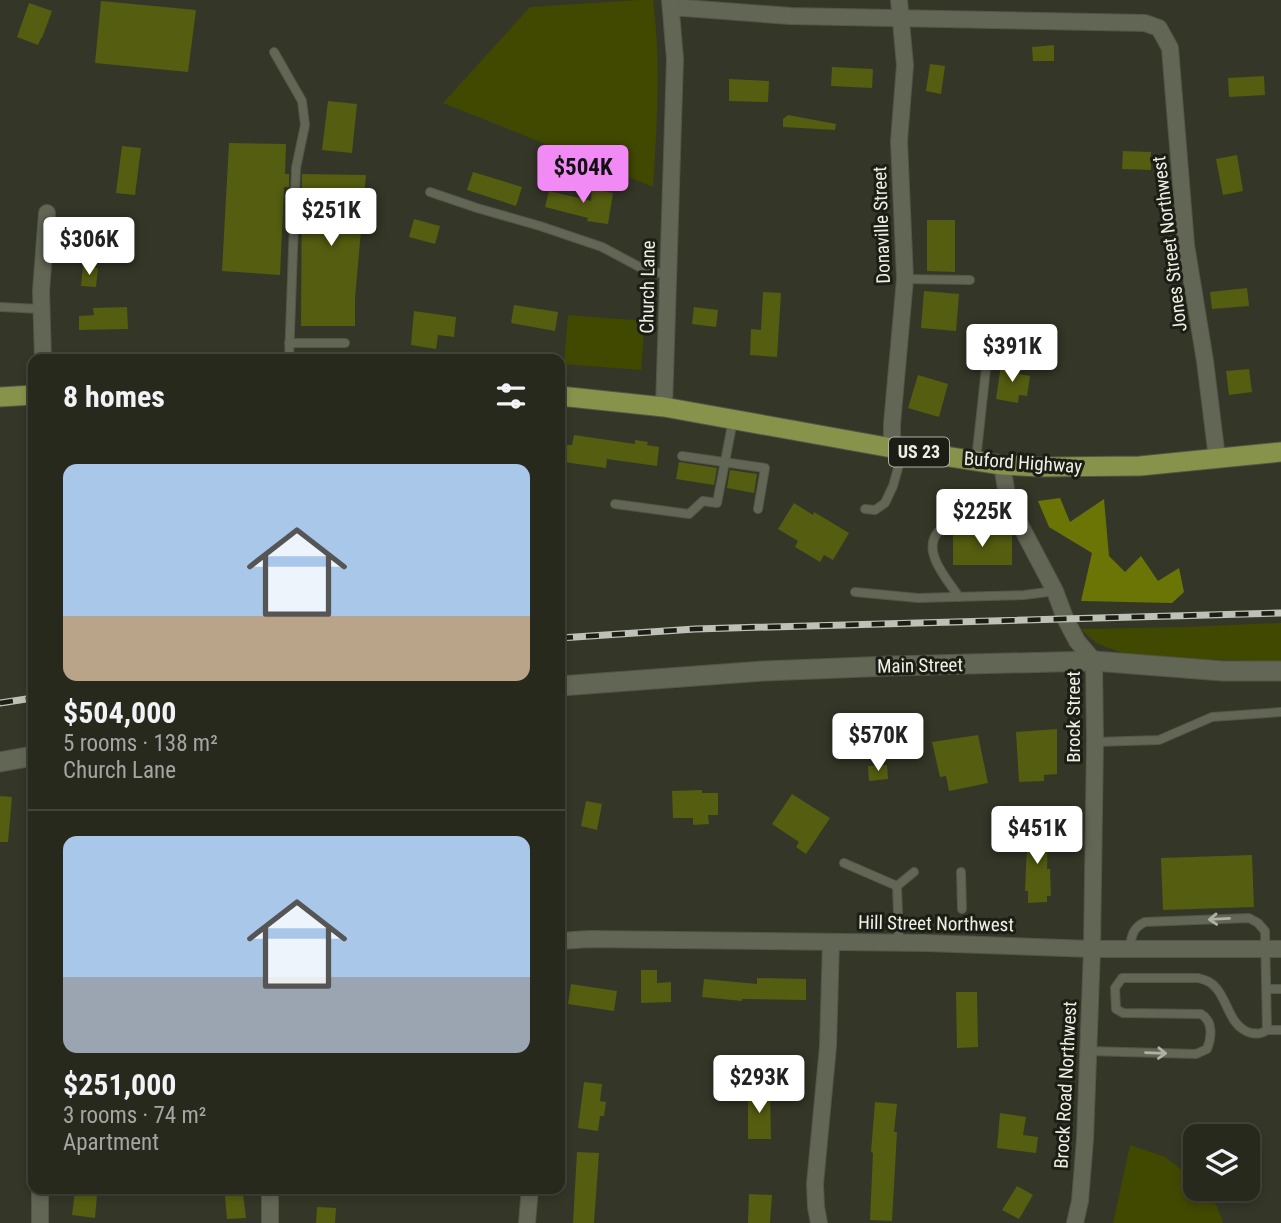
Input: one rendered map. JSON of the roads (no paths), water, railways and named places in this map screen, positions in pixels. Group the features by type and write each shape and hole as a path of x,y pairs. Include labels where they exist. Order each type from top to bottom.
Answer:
{"main road":[{"path":"0,397 28,395"},
{"name":"Buford Highway","path":"565,397 664,407 1002,465 1140,466 1279,455"}],"street":[{"name":"Donaville Street","path":"897,449 892,424 904,356 905,279 899,141 905,65 899,0"},
{"path":"671,4 790,16 900,17"},
{"name":"Church Lane","path":"664,407 675,59 671,4"},
{"name":"Jones Street Northwest","path":"900,17 1145,23 1159,28 1170,48 1186,245 1209,360 1217,458"},
{"path":"43,354 41,309 47,213"},
{"name":"Brock Street","path":"1002,465 1007,495 1055,591 1065,618 1077,641 1094,662 1092,949"},
{"name":"Main Street","path":"565,686 764,671 891,666 1094,662 1223,671 1281,671"},
{"path":"0,762 28,757"},
{"name":"Hill Street Northwest","path":"565,941 589,939 899,943 1092,949 1274,948"},
{"path":"819,1223 815,1184 828,1045 831,942"},
{"name":"Brock Road Northwest","path":"1075,1223 1081,1189 1092,949"},
{"path":"40,1194 40,1223"},
{"path":"270,1194 270,1223"},
{"path":"527,1223 529,1194"}],"lane":[{"path":"274,52 302,101 305,125 296,168 289,354"},
{"path":"430,191 602,247 647,271 668,274"},
{"path":"905,279 970,280"},
{"path":"0,307 41,309"},
{"path":"289,343 345,343"},
{"path":"976,461 986,368 1014,348"},
{"path":"615,504 689,514 703,500 717,503 733,419"},
{"path":"865,509 875,510 885,503 893,486 897,449"},
{"path":"682,456 765,468 758,509"},
{"path":"953,523 939,531 932,543 934,555 944,575 959,597"},
{"path":"855,592 918,598 1024,595 1055,591"},
{"path":"1095,742 1159,740 1212,717 1281,712"},
{"path":"844,863 897,886"},
{"path":"897,886 914,872"},
{"path":"961,873 962,909"},
{"path":"897,886 899,943"},
{"path":"1129,949 1132,932 1145,922 1249,918 1258,923 1274,948 1267,989 1267,1030"},
{"path":"1088,1051 1196,1054 1207,1049 1210,1042 1210,1022 1201,1014 1123,1013 1116,1009 1115,988 1122,978 1198,978 1209,981 1217,987 1237,1025 1254,1034 1281,1030"},
{"path":"1267,989 1281,989"}],"railway":[{"path":"565,638 695,629 1281,613"},
{"path":"0,703 28,699"}]}
